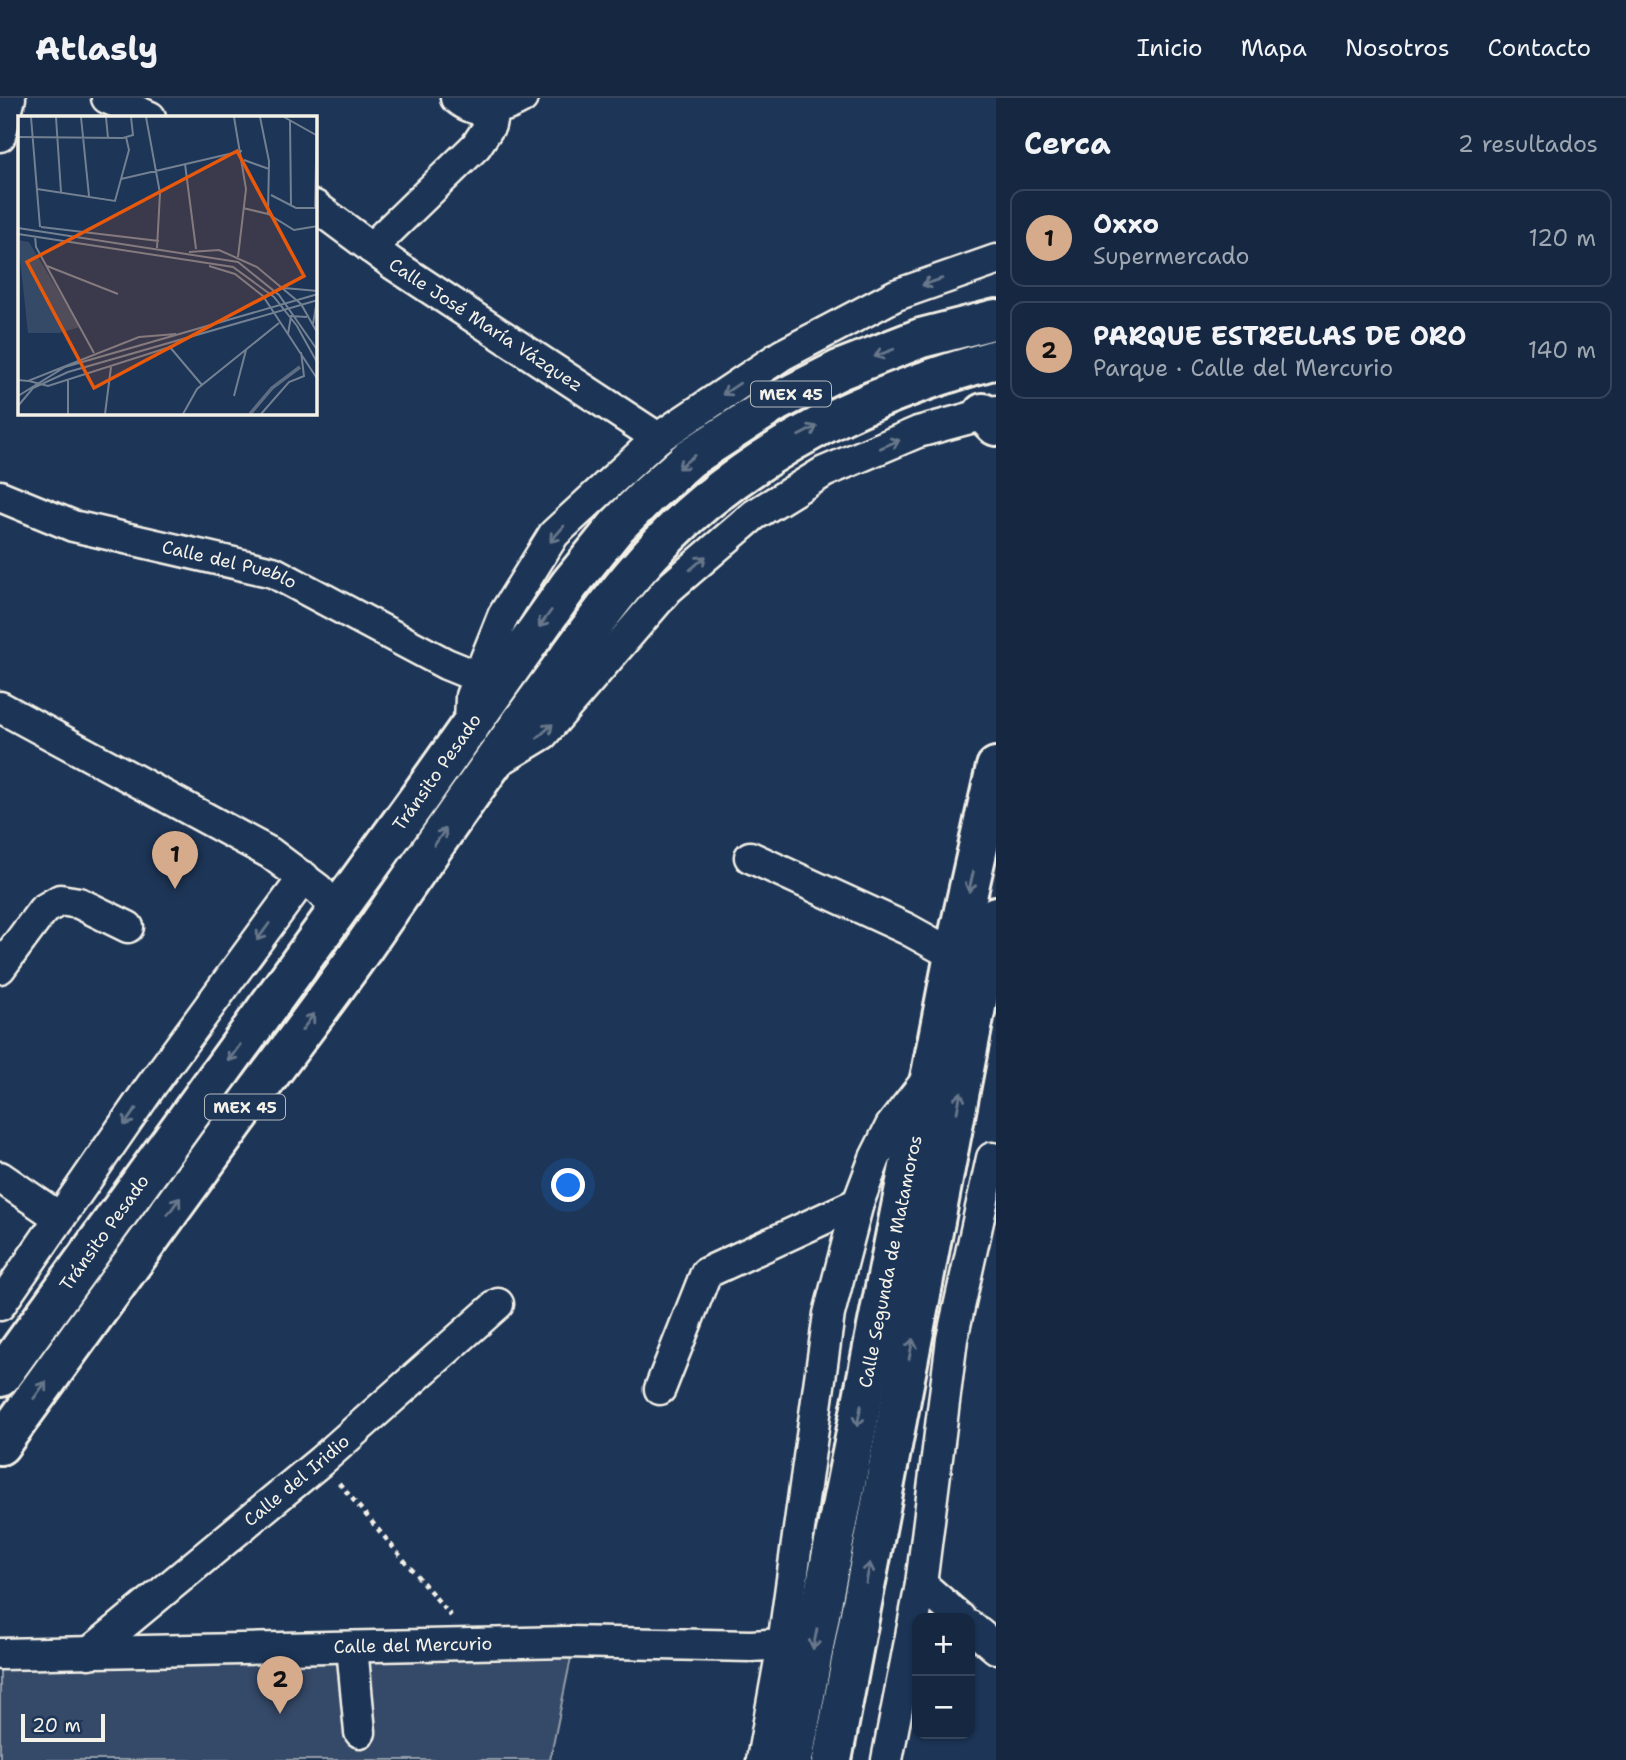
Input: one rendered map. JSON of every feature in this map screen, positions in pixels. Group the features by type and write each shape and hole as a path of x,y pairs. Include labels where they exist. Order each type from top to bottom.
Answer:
{"main road":[{"name":"Tránsito Pesado","path":"0,1377 570,584 617,526 690,458 776,402 839,370 921,338 996,319"},
{"name":"MEX 45","path":"0,1445 366,943 488,768 625,582 657,546 703,503 797,436 845,411 886,395 996,359"},
{"name":"Calle Segunda de Matamoros","path":"832,1760 930,1159 931,1074 954,955 996,767"},
{"name":"Calle Segunda de Matamoros","path":"793,1760 827,1575 930,1159 996,916"}],"street":[{"path":"0,136 10,98"},
{"path":"107,98 148,116"},
{"path":"456,98 476,109 493,110 523,98"},
{"path":"372,248 476,146 490,125 493,110"},
{"name":"Calle José María Vázquez","path":"317,207 372,248 658,438"},
{"path":"470,726 471,696 503,616 555,534 658,438 782,355 896,295 990,266"},
{"path":"488,768 543,734 668,589 754,515 824,472 918,432 992,417"},
{"name":"Calle del Pueblo","path":"0,496 73,526 273,572 446,664 478,677"},
{"path":"0,707 270,853 304,877 338,910"},
{"path":"750,857 907,929 954,955"},
{"path":"0,1305 151,1086 304,877"},
{"path":"0,968 43,910 60,900 79,903 128,927"},
{"path":"762,1760 783,1644 828,1314 858,1203 875,1158 891,1126 931,1074"},
{"path":"887,1760 921,1584 952,1339 994,1158 930,1159"},
{"path":"0,1177 60,1218"},
{"path":"660,1389 706,1273 858,1203"},
{"name":"Calle del Iridio","path":"89,1653 321,1461 498,1304"},
{"path":"921,1584 954,1613"},
{"path":"975,1630 996,1648"},
{"name":"Calle del Mercurio","path":"0,1654 568,1642 751,1646 783,1644"},
{"path":"352,1647 360,1732"}],"path":[{"path":"321,1461 474,1644"}],"shaded area":[{"path":"573,1648 550,1760 0,1760 0,1667"}],"place":[{"name":"Oxxo","path":"175,889"},
{"name":"PARQUE ESTRELLAS DE ORO","path":"280,1714"}]}
